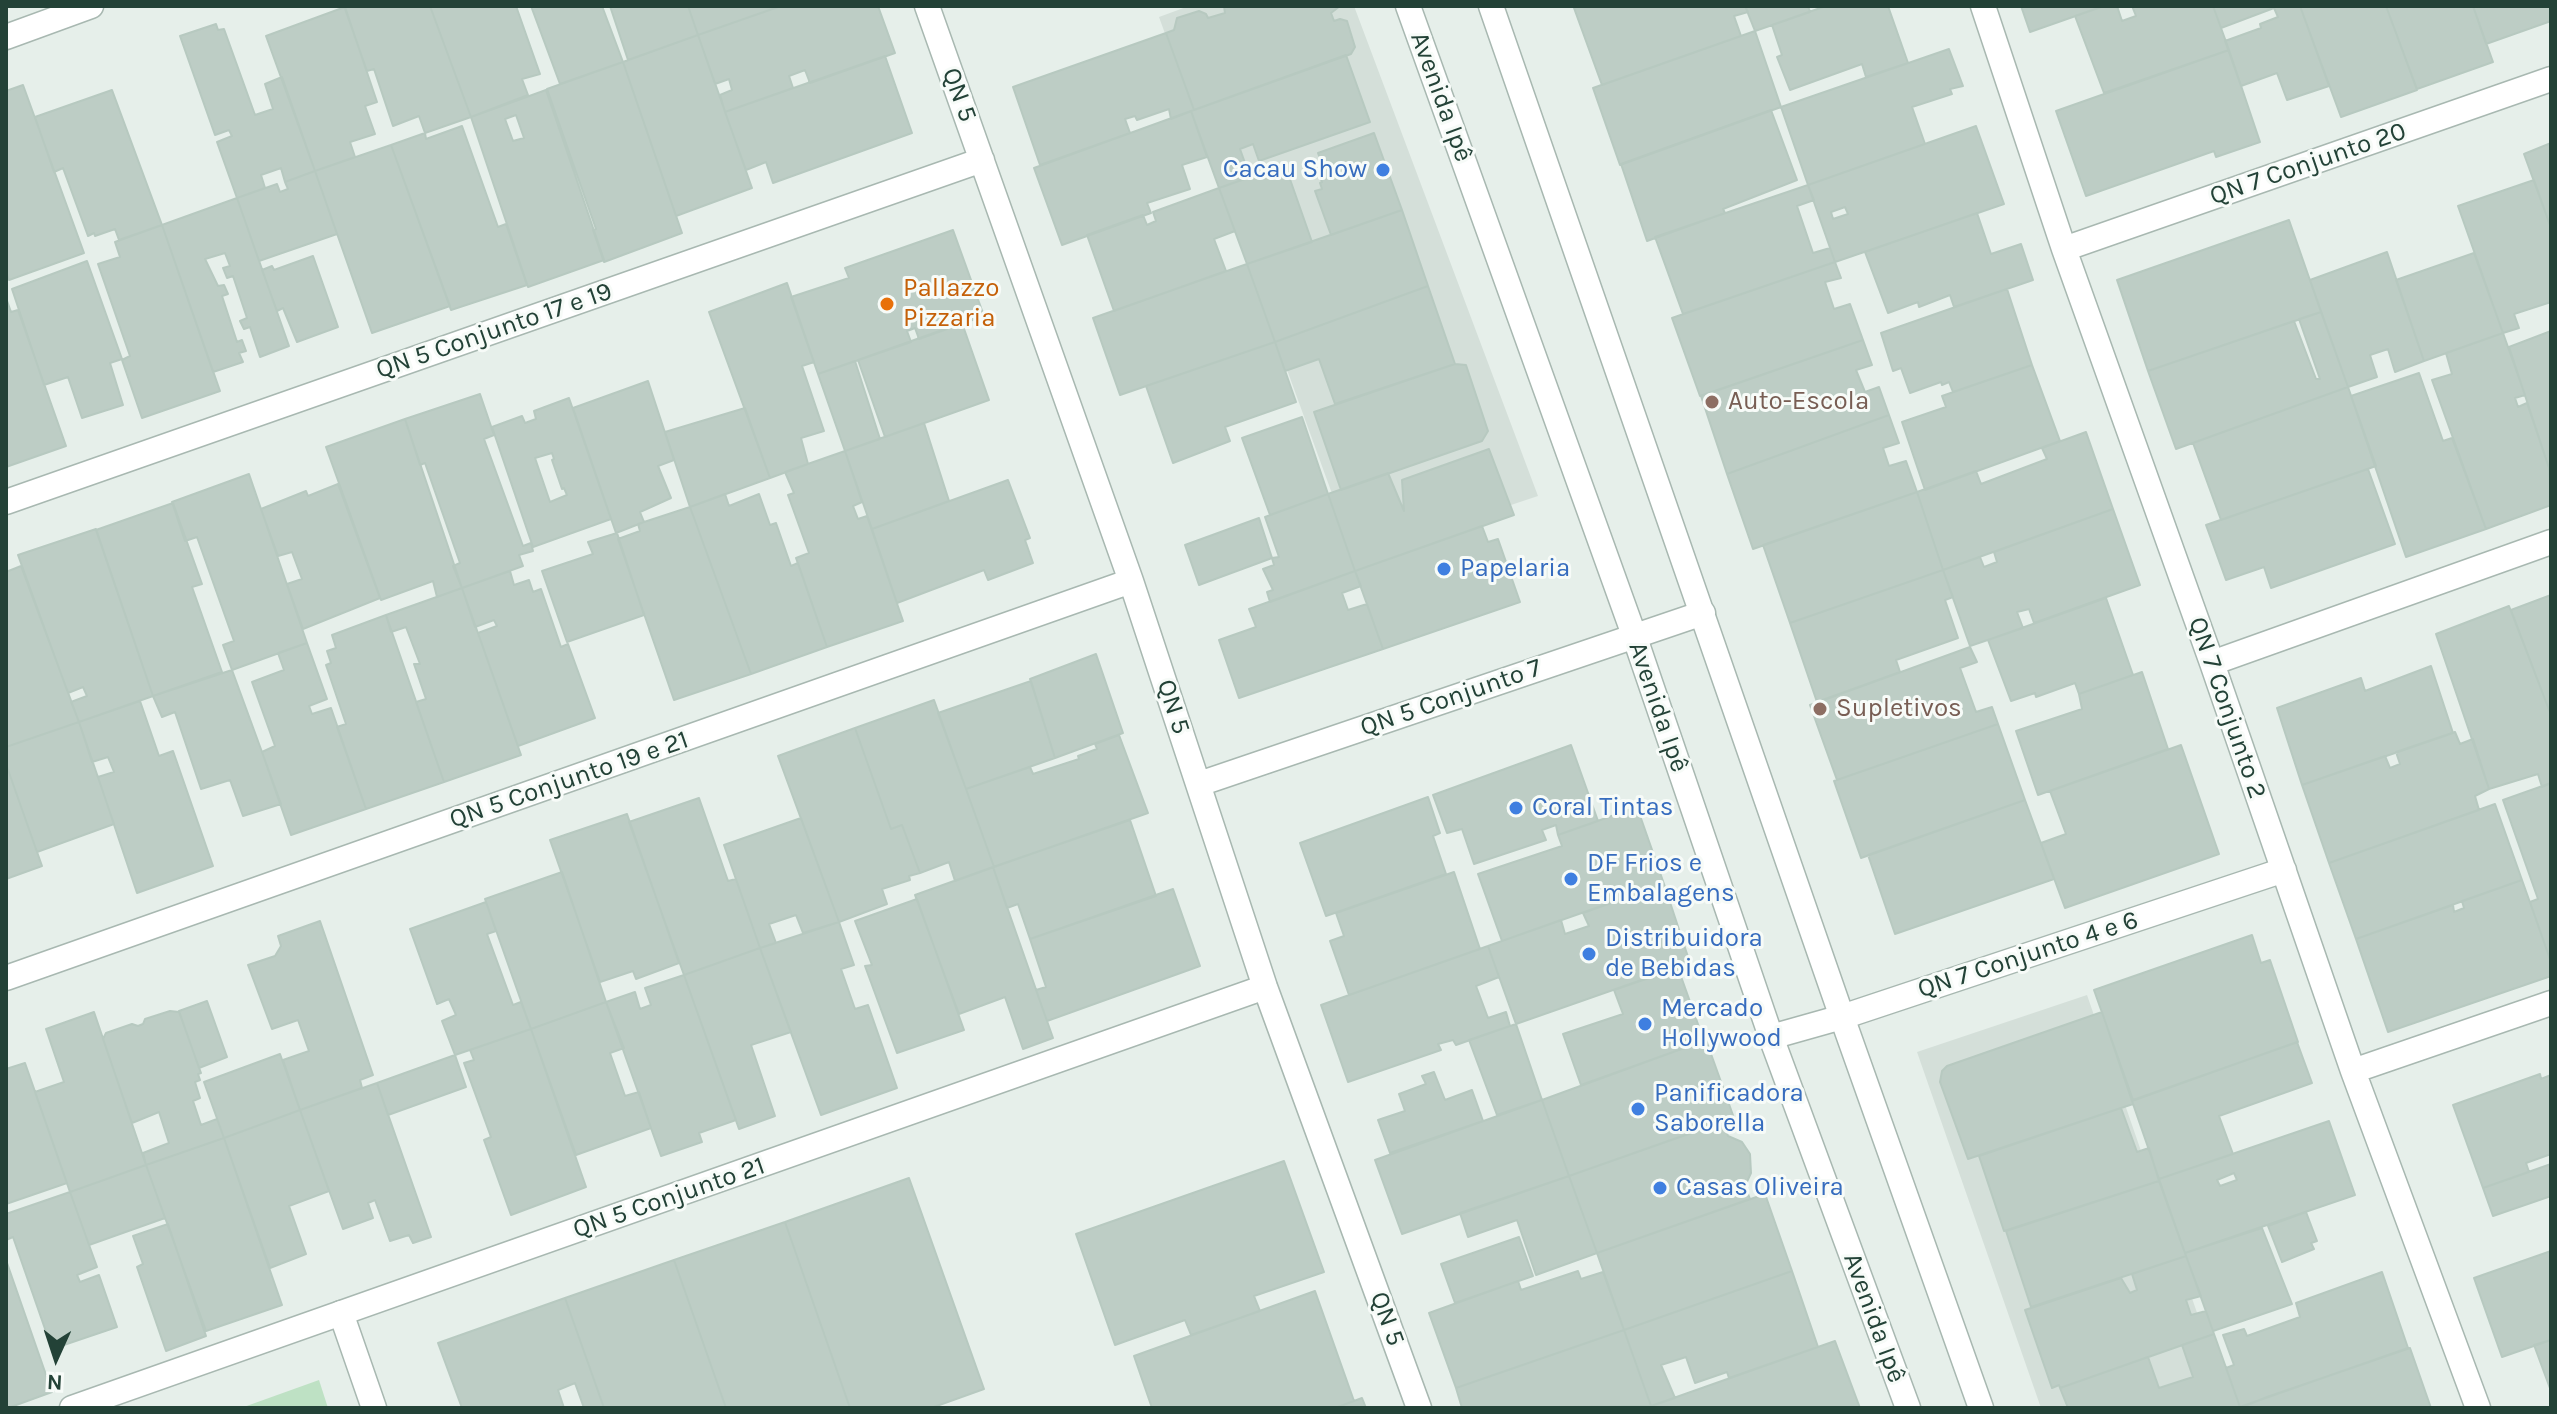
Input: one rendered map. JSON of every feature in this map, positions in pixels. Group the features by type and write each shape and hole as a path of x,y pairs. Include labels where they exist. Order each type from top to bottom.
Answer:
{"street":[{"path":"6,37 91,6"},
{"name":"QN 5","path":"927,6 1131,581 1265,987 1419,1408"},
{"name":"Avenida Ipê","path":"1408,6 1634,635 1771,1037 1908,1408"},
{"path":"1491,6 1981,1408"},
{"name":"QN 7 Conjunto 2","path":"1983,6 2064,249 2353,1071 2478,1408"},
{"name":"QN 7 Conjunto 20","path":"2064,249 2551,79"},
{"name":"QN 5 Conjunto 17 e 19","path":"6,502 982,160"},
{"path":"2212,663 2551,542"},
{"name":"QN 5 Conjunto 19 e 21","path":"6,978 1131,581"},
{"name":"QN 5 Conjunto 7","path":"1199,784 1703,613"},
{"name":"QN 7 Conjunto 4 e 6","path":"1771,1037 1842,1017 2284,870"},
{"name":"QN 5 Conjunto 21","path":"72,1408 1265,987"},
{"path":"2353,1071 2551,1003"},
{"path":"341,1313 374,1408"}],"shaded area":[{"path":"1189,6 1354,6 1538,496 1355,557 1159,17"},
{"path":"2087,995 2230,1408 2041,1408 1917,1052"}],"green space":[{"path":"319,1380 328,1408 241,1408"}],"building":[{"path":"344,6 430,6 471,117 425,133 419,116 393,126 374,69 367,71"},
{"path":"430,6 516,6 540,74 522,79 528,95 471,117"},
{"path":"531,6 602,6 623,62 560,84"},
{"path":"610,6 688,6 698,35 628,60"},
{"path":"688,6 781,6 698,35"},
{"path":"781,6 878,6 895,53 810,83 805,70 789,76 793,88 725,112 720,95 732,90 729,79 715,84 698,35"},
{"path":"1224,6 1340,6 1331,13 1334,21 1347,21 1355,47 1351,54 1194,110 1166,33 1174,30 1177,18 1199,11 1208,18 1225,13"},
{"path":"1745,6 1748,12 1734,16 1741,36 1602,85 1574,8"},
{"path":"1745,6 1808,6 1810,12 1755,31"},
{"path":"1826,6 1888,6 1908,63 1866,77 1862,64 1790,90 1777,57 1782,55 1772,25"},
{"path":"2021,6 2104,6 2030,32"},
{"path":"2104,6 2117,6 2122,21 2136,16 2132,6 2213,6 2229,50 2104,93 2075,16"},
{"path":"2213,6 2300,6 2329,86 2287,100 2277,73 2241,86 2225,41 2261,28 2260,24 2278,17 2274,8 2221,28"},
{"path":"2300,6 2386,6 2417,90 2341,117"},
{"path":"2386,6 2473,6 2493,62 2417,89"},
{"path":"2473,6 2551,6 2551,21 2486,44"},
{"path":"345,7 377,102 365,106 375,134 350,142 355,157 315,171 266,36"},
{"path":"216,24 218,30 224,29 255,115 273,109 265,84 282,77 315,171 285,182 281,168 261,175 265,188 237,198 217,142 232,136 229,130 215,135 180,36"},
{"path":"1755,31 1781,107 1620,165 1593,88"},
{"path":"1166,33 1194,110 1171,119 1169,109 1137,120 1135,116 1125,119 1130,133 1040,165 1013,87"},
{"path":"698,35 752,188 676,216 623,62"},
{"path":"1949,49 1963,86 1950,89 1952,94 1912,107 1925,144 1808,185 1781,107"},
{"path":"2229,50 2260,142 2216,157 2214,151 2086,196 2056,111"},
{"path":"1346,55 1370,122 1259,161 1253,144 1240,149 1250,177 1219,188 1191,111"},
{"path":"885,56 912,133 773,183 766,162 746,170 725,112"},
{"path":"623,62 682,233 604,262 593,230 596,229 547,89"},
{"path":"23,85 84,253 9,280 6,272 6,91"},
{"path":"112,90 162,225 119,240 115,229 88,236 63,168 54,172 35,117"},
{"path":"546,90 604,260 528,287 471,117","holes":["516,115 524,138 513,141 505,119"]},
{"path":"1771,110 1797,180 1723,209 1725,213 1647,241 1621,164"},
{"path":"1191,111 1207,157 1182,165 1190,189 1147,203 1151,213 1062,245 1034,168"},
{"path":"462,126 498,227 506,224 527,285 451,310 391,145 425,133 426,139"},
{"path":"1976,126 2004,204 1835,262 1808,185","holes":["1845,207 1848,214 1833,219 1831,212"]},
{"path":"1374,133 1402,210 1331,235 1315,191 1322,189 1317,169 1323,167 1318,153"},
{"path":"2551,143 2551,228 2524,154"},
{"path":"391,145 450,306 372,333 315,171"},
{"path":"1285,165 1312,242 1247,264 1219,188"},
{"path":"315,171 337,234 259,261 237,198 277,184 280,192 288,189 285,182"},
{"path":"2534,180 2551,228 2551,302 2514,314 2519,328 2503,333 2458,206"},
{"path":"1808,185 1814,200 1797,206 1813,253 1830,248 1835,262 1683,314 1655,237"},
{"path":"1219,188 1235,231 1214,239 1226,271 1114,311 1087,235 1143,215 1147,225 1156,221 1153,212"},
{"path":"237,198 289,346 260,357 250,327 244,329 240,321 247,318 233,276 227,278 223,268 230,266 225,253 205,259 218,286 224,285 228,294 222,296 237,342 242,340 246,351 239,353 243,362 213,372 162,225"},
{"path":"1402,210 1428,286 1275,342 1247,264"},
{"path":"1977,213 1991,254 2021,244 2033,280 1954,307 1950,295 1919,307 1918,302 1888,313 1865,252"},
{"path":"2289,220 2321,312 2148,371 2117,280"},
{"path":"162,225 220,391 142,418 122,360 130,356 98,264 120,257 115,242"},
{"name":"Pallazzo Pizzaria","path":"953,230 984,316 955,326 951,315 943,318 947,329 919,339 915,328 907,331 911,342 818,374 791,297 849,278 845,268"},
{"path":"2387,252 2424,361 2395,372 2388,349 2370,355 2377,377 2348,387 2310,280"},
{"path":"2474,253 2503,333 2424,361 2396,280"},
{"path":"313,256 338,327 297,342 283,308 277,311 262,270 272,266 274,270"},
{"path":"87,261 122,359 110,363 123,405 82,418 68,377 44,385 12,289"},
{"path":"1835,262 1841,278 1825,282 1834,309 1850,304 1863,340 1700,396 1672,318"},
{"path":"1247,264 1275,342 1120,395 1093,318"},
{"path":"787,283 814,362 802,366 824,431 801,438 808,464 770,478 709,312"},
{"path":"1428,286 1455,364 1335,404 1319,359 1285,371 1275,342"},
{"path":"2007,289 2032,365 1953,392 1949,382 1942,385 1941,382 1910,393 1901,368 1893,371 1881,333"},
{"path":"6,298 11,312 18,310 66,446 6,467"},
{"path":"2321,312 2348,387 2176,449 2148,371 2294,321 2316,379 2320,379 2299,319"},
{"path":"962,323 989,400 885,437 858,360"},
{"path":"2551,331 2551,474 2509,347"},
{"path":"2503,333 2525,395 2515,398 2518,407 2527,403 2549,468 2551,505 2486,529 2432,380 2452,374 2446,353"},
{"path":"1863,340 1872,365 1856,370 1865,392 1879,387 1889,415 1727,474 1701,396"},
{"path":"1275,342 1296,402 1225,427 1230,441 1173,463 1146,386"},
{"path":"855,361 880,439 845,451 818,374"},
{"path":"1455,364 1466,365 1488,431 1482,441 1341,490 1314,412"},
{"path":"2032,365 2060,441 1925,490 1902,422 1946,407 1942,396"},
{"path":"2419,373 2443,441 2452,438 2486,529 2406,557 2351,396"},
{"path":"648,381 674,460 658,466 671,498 640,512 644,522 616,533 573,408"},
{"path":"2348,387 2376,466 2221,520 2193,443"},
{"path":"480,394 494,435 484,439 523,546 531,543 533,551 519,555 523,566 462,588 453,566 460,563 425,463 420,465 405,419"},
{"path":"569,398 611,519 533,547 492,427 522,416 525,423 536,419 534,411","holes":["552,453 562,489 567,495 550,502 535,458"]},
{"path":"745,408 770,478 690,507 665,432"},
{"path":"1889,415 1899,443 1883,448 1889,466 1906,461 1917,492 1753,549 1727,474"},
{"path":"1302,417 1328,494 1270,515 1242,438"},
{"path":"405,419 462,588 437,597 433,581 381,600 326,447"},
{"path":"924,423 949,501 872,529 845,451"},
{"path":"2086,432 2113,509 1943,570 1917,492 1976,471 1981,484 2047,459 2042,448"},
{"path":"1489,449 1514,515 1355,571 1328,494 1388,473 1404,511 1402,480"},
{"path":"845,451 862,502 853,506 858,519 867,516 903,621 827,647 796,558 809,553 788,495 794,493 785,472"},
{"path":"2368,469 2395,544 2271,588 2264,567 2226,580 2206,525"},
{"path":"249,474 307,643 232,670 223,645 234,641 197,537 185,541 172,502"},
{"path":"1008,480 1030,538 1025,540 1033,563 988,580 984,570 897,603 872,529"},
{"path":"338,484 380,598 303,629 287,584 302,579 292,552 278,556 261,509 306,491 308,496"},
{"path":"1917,492 1943,570 1790,623 1763,545"},
{"path":"725,494 729,506 759,494 770,525 776,523 791,566 798,563 827,647 751,674 690,507"},
{"path":"1328,494 1355,571 1270,602 1267,592 1273,590 1263,569 1274,565 1272,558 1279,557 1265,517"},
{"path":"173,503 202,584 192,587 222,672 153,696 96,530"},
{"path":"690,507 751,674 674,700 618,539 640,531 638,524"},
{"path":"2113,509 2140,585 2034,623 2029,609 2017,612 2023,628 1970,646 1943,570 1980,557 1984,567 1997,562 1994,552"},
{"path":"1259,518 1272,558 1199,585 1185,545"},
{"path":"1482,526 1488,542 1498,539 1520,602 1383,649 1355,571"},
{"path":"96,529 153,696 79,722 71,702 87,696 83,687 68,693 18,555"},
{"path":"617,533 644,615 567,642 542,571 593,554 588,542"},
{"path":"21,566 79,722 6,747 6,572"},
{"path":"1943,570 1953,597 1945,600 1958,638 1896,660 1900,672 1817,702 1790,623"},
{"path":"510,571 514,585 529,580 533,592 541,589 561,647 568,644 595,718 518,746 478,633 497,626 494,620 475,627 462,588"},
{"path":"1355,571 1361,586 1342,593 1348,610 1367,604 1383,649 1239,698 1219,640 1256,627 1249,609"},
{"path":"462,588 521,755 444,782 416,702 426,699 414,664 420,664 406,627 391,632 386,615"},
{"path":"2551,595 2551,715 2511,610"},
{"path":"2106,598 2133,675 2079,694 2075,683 2036,697 2035,693 2011,701 1988,640"},
{"path":"2509,606 2551,715 2551,783 2542,787 2538,774 2489,789 2436,634"},
{"path":"386,615 444,782 366,809 337,727 346,724 326,665 331,663 327,651 336,648 332,635"},
{"path":"307,643 327,699 309,706 312,714 331,708 366,809 291,835 262,752 275,746 252,682 284,670 278,653"},
{"path":"1970,647 1977,662 1960,668 1976,712 1992,707 1998,724 1837,780 1810,705"},
{"path":"1096,654 1123,733 1055,758 1030,679"},
{"path":"2431,666 2453,733 2302,785 2277,708 2361,678 2365,691"},
{"path":"232,670 281,804 243,816 230,780 201,789 175,712 162,717 153,696"},
{"path":"2142,672 2168,749 2038,795 2016,731 2082,709 2079,694"},
{"path":"1031,681 1055,758 966,789 938,713"},
{"path":"934,700 994,867 955,881 949,862 920,873 902,825 891,829 855,728"},
{"path":"140,701 159,756 173,751 213,866 137,893 98,777 114,772 108,757 92,762 79,722"},
{"path":"79,722 114,824 37,852 6,764 6,747"},
{"path":"1998,724 2025,800 1861,858 1834,781"},
{"path":"855,728 891,829 902,825 920,873 909,876 910,880 882,889 887,904 839,922 778,756"},
{"path":"2455,732 2460,744 2473,739 2489,789 2475,796 2479,810 2329,863 2302,785 2385,756 2390,768 2400,764 2396,752"},
{"path":"1119,735 1148,813 994,867 966,789 1030,767 1033,774 1079,759 1078,756 1097,749 1095,744"},
{"name":"Coral Tintas","path":"1571,745 1598,821 1558,835 1556,825 1542,830 1546,840 1474,864 1462,829 1447,833 1433,795"},
{"path":"2181,745 2219,854 2065,908 2041,843 2066,834 2050,791"},
{"path":"6,764 42,866 6,879"},
{"path":"2551,783 2551,962 2530,902 2538,899 2503,800"},
{"path":"1428,797 1440,833 1433,836 1446,874 1326,916 1300,843"},
{"path":"699,798 728,881 736,879 760,948 684,975 629,822"},
{"path":"2025,800 2054,879 1895,934 1868,855"},
{"path":"2495,804 2522,880 2356,939 2329,863"},
{"name":"DF Frios e Embalagens","path":"1637,807 1664,884 1502,941 1478,874 1562,846 1558,835"},
{"path":"627,814 679,963 636,979 633,971 600,982 550,840"},
{"path":"801,818 839,922 803,933 796,915 769,924 776,943 760,948 724,845"},
{"path":"1130,820 1156,896 1030,939 1018,904 1007,908 993,867"},
{"path":"993,867 1053,1038 1023,1049 1005,997 959,1014 915,895"},
{"path":"562,872 606,1002 531,1029 485,899"},
{"path":"1454,872 1480,949 1349,995 1330,941 1344,936 1336,913"},
{"path":"2522,880 2551,962 2551,976 2388,1032 2356,939 2453,905 2454,912 2464,908 2462,901"},
{"name":"Distribuidora de Bebidas","path":"1664,884 1690,963 1516,1024 1488,946 1561,920 1565,934 1589,926 1583,913"},
{"path":"1173,889 1200,966 1047,1021 1036,990 1046,987 1030,939"},
{"path":"917,899 964,1030 897,1053 865,966 872,965 855,921"},
{"path":"486,902 496,931 487,934 513,1005 521,1002 531,1029 455,1055 442,1021 456,1015 449,999 437,1004 410,929"},
{"path":"320,921 373,1075 360,1080 362,1088 300,1110 283,1060 309,1051 298,1020 272,1029 248,965 275,956 281,946 278,936"},
{"path":"839,922 854,965 841,969 855,1009 868,1005 897,1088 821,1115 760,948"},
{"path":"2252,935 2261,963 2270,960 2298,1042 2133,1100 2094,990"},
{"path":"1488,946 1499,977 1476,986 1488,1018 1506,1012 1510,1026 1456,1045 1453,1040 1438,1044 1441,1050 1348,1082 1321,1005"},
{"path":"760,948 791,1032 751,1045 775,1116 739,1129 684,975"},
{"name":"Mercado Hollywood","path":"1678,968 1704,1041 1581,1085 1563,1034 1623,1014 1614,990"},
{"path":"684,975 736,1120 699,1133 702,1142 661,1156 606,1002 635,992 640,1009 651,1005 645,988"},
{"path":"207,1001 227,1057 199,1068 179,1011"},
{"path":"606,1002 624,1048 610,1053 625,1096 639,1092 651,1128 576,1155 531,1029"},
{"path":"170,1011 179,1012 201,1073 198,1074 200,1080 195,1082 200,1098 193,1101 201,1125 217,1119 224,1138 146,1165 143,1153 169,1143 159,1112 132,1123 103,1039 106,1033 132,1024 138,1026 145,1019"},
{"path":"94,1012 146,1165 70,1192 35,1092 64,1082 46,1029"},
{"path":"2102,1012 2133,1104 1968,1159 1940,1082 1942,1071 1947,1066"},
{"path":"1516,1024 1542,1100 1497,1115 1469,1040"},
{"path":"531,1029 586,1187 511,1215 484,1140 491,1137 464,1063 474,1060 470,1050"},
{"name":"Panificadora Saborella","path":"1706,1040 1734,1118 1569,1176 1542,1100"},
{"path":"2297,1042 2312,1083 2219,1116 2233,1154 2159,1179 2132,1101"},
{"path":"280,1054 300,1110 224,1138 204,1082"},
{"path":"455,1055 466,1087 388,1115 377,1083"},
{"path":"25,1063 67,1183 6,1204 6,1069"},
{"path":"1434,1072 1445,1100 1472,1090 1483,1121 1390,1153 1378,1120 1405,1111 1399,1094 1426,1084 1422,1076"},
{"path":"2540,1074 2541,1079 2551,1075 2551,1154 2526,1163 2529,1172 2483,1188 2453,1105"},
{"path":"377,1083 431,1237 413,1243 409,1235 390,1241 375,1200 368,1203 373,1218 343,1229 300,1110"},
{"path":"1542,1100 1569,1176 1402,1234 1375,1160"},
{"path":"2121,1108 2137,1152 2149,1148 2159,1181 2004,1231 1979,1156"},
{"path":"300,1110 329,1191 289,1206 306,1254 270,1268 224,1138"},
{"path":"2329,1121 2355,1195 2185,1253 2159,1179","holes":["2234,1173 2237,1180 2220,1186 2217,1180"]},
{"name":"Casas Oliveira","path":"1722,1122 1728,1136 1742,1142 1750,1154 1751,1173 1745,1186 1750,1199 1597,1253 1569,1176"},
{"path":"224,1138 282,1305 206,1331 146,1165"},
{"path":"1284,1161 1324,1272 1254,1296 1260,1311 1191,1335 1185,1320 1115,1345 1076,1234"},
{"path":"2551,1164 2551,1196 2493,1216 2483,1188"},
{"path":"146,1165 165,1218 89,1245 70,1192"},
{"path":"1569,1176 1597,1253 1536,1275 1517,1220 1468,1237 1460,1213"},
{"path":"909,1178 984,1389 931,1408 850,1408 785,1222"},
{"path":"2159,1181 2186,1256 2031,1307 2006,1231"},
{"path":"70,1192 97,1267 77,1275 80,1282 99,1275 117,1327 52,1349 13,1237 6,1240 6,1214"},
{"path":"1765,1194 1792,1271 1624,1330 1597,1253"},
{"path":"2306,1212 2317,1241 2311,1243 2314,1249 2282,1262 2268,1226"},
{"path":"785,1222 850,1408 726,1408 674,1260"},
{"path":"168,1224 206,1336 166,1351 137,1267 143,1264 133,1236"},
{"path":"2262,1228 2292,1304 2213,1331 2185,1253"},
{"path":"1519,1237 1533,1276 1455,1303 1441,1264"},
{"path":"2551,1251 2551,1340 2502,1357 2474,1278"},
{"path":"2186,1256 2201,1296 2186,1300 2191,1315 2206,1311 2214,1334 2060,1388 2059,1385 2052,1388 2025,1310 2121,1278 2130,1293 2137,1290 2132,1274"},
{"path":"6,1260 52,1392 8,1408 6,1408"},
{"path":"674,1260 726,1408 604,1408 565,1298"},
{"path":"1578,1271 1581,1279 1603,1272 1624,1330 1456,1388 1429,1313 1518,1281 1521,1290"},
{"path":"1792,1271 1818,1347 1729,1378 1727,1372 1695,1383 1686,1357 1661,1365 1675,1398 1651,1406 1624,1330"},
{"path":"2382,1272 2408,1348 2240,1407 2226,1368 2234,1365 2223,1335 2244,1329 2247,1336 2300,1317 2296,1303"},
{"path":"1315,1291 1354,1401 1335,1408 1152,1408 1134,1356"},
{"path":"565,1298 604,1408 584,1408 575,1383 558,1390 564,1408 462,1408 438,1343"},
{"path":"1624,1330 1651,1406 1462,1408 1456,1388"},
{"path":"2214,1334 2240,1407 2068,1408 2060,1388 2148,1357 2159,1388 2193,1377 2182,1345"},
{"path":"2551,1340 2551,1391 2534,1345"},
{"path":"1835,1341 1860,1408 1651,1408 1651,1406"},
{"path":"2410,1348 2431,1408 2240,1408 2267,1397"},
{"path":"1362,1398 1366,1408 1335,1408 1354,1401"}],"place":[{"name":"Cacau Show","path":"1383,170"},
{"name":"Pallazzo Pizzaria","path":"887,304"},
{"name":"Auto-Escola","path":"1712,402"},
{"name":"Papelaria","path":"1444,569"},
{"name":"Supletivos","path":"1820,709"},
{"name":"Coral Tintas","path":"1516,808"},
{"name":"DF Frios e Embalagens","path":"1571,879"},
{"name":"Distribuidora de Bebidas","path":"1589,954"},
{"name":"Mercado Hollywood","path":"1645,1024"},
{"name":"Panificadora Saborella","path":"1638,1109"},
{"name":"Casas Oliveira","path":"1660,1188"}]}
